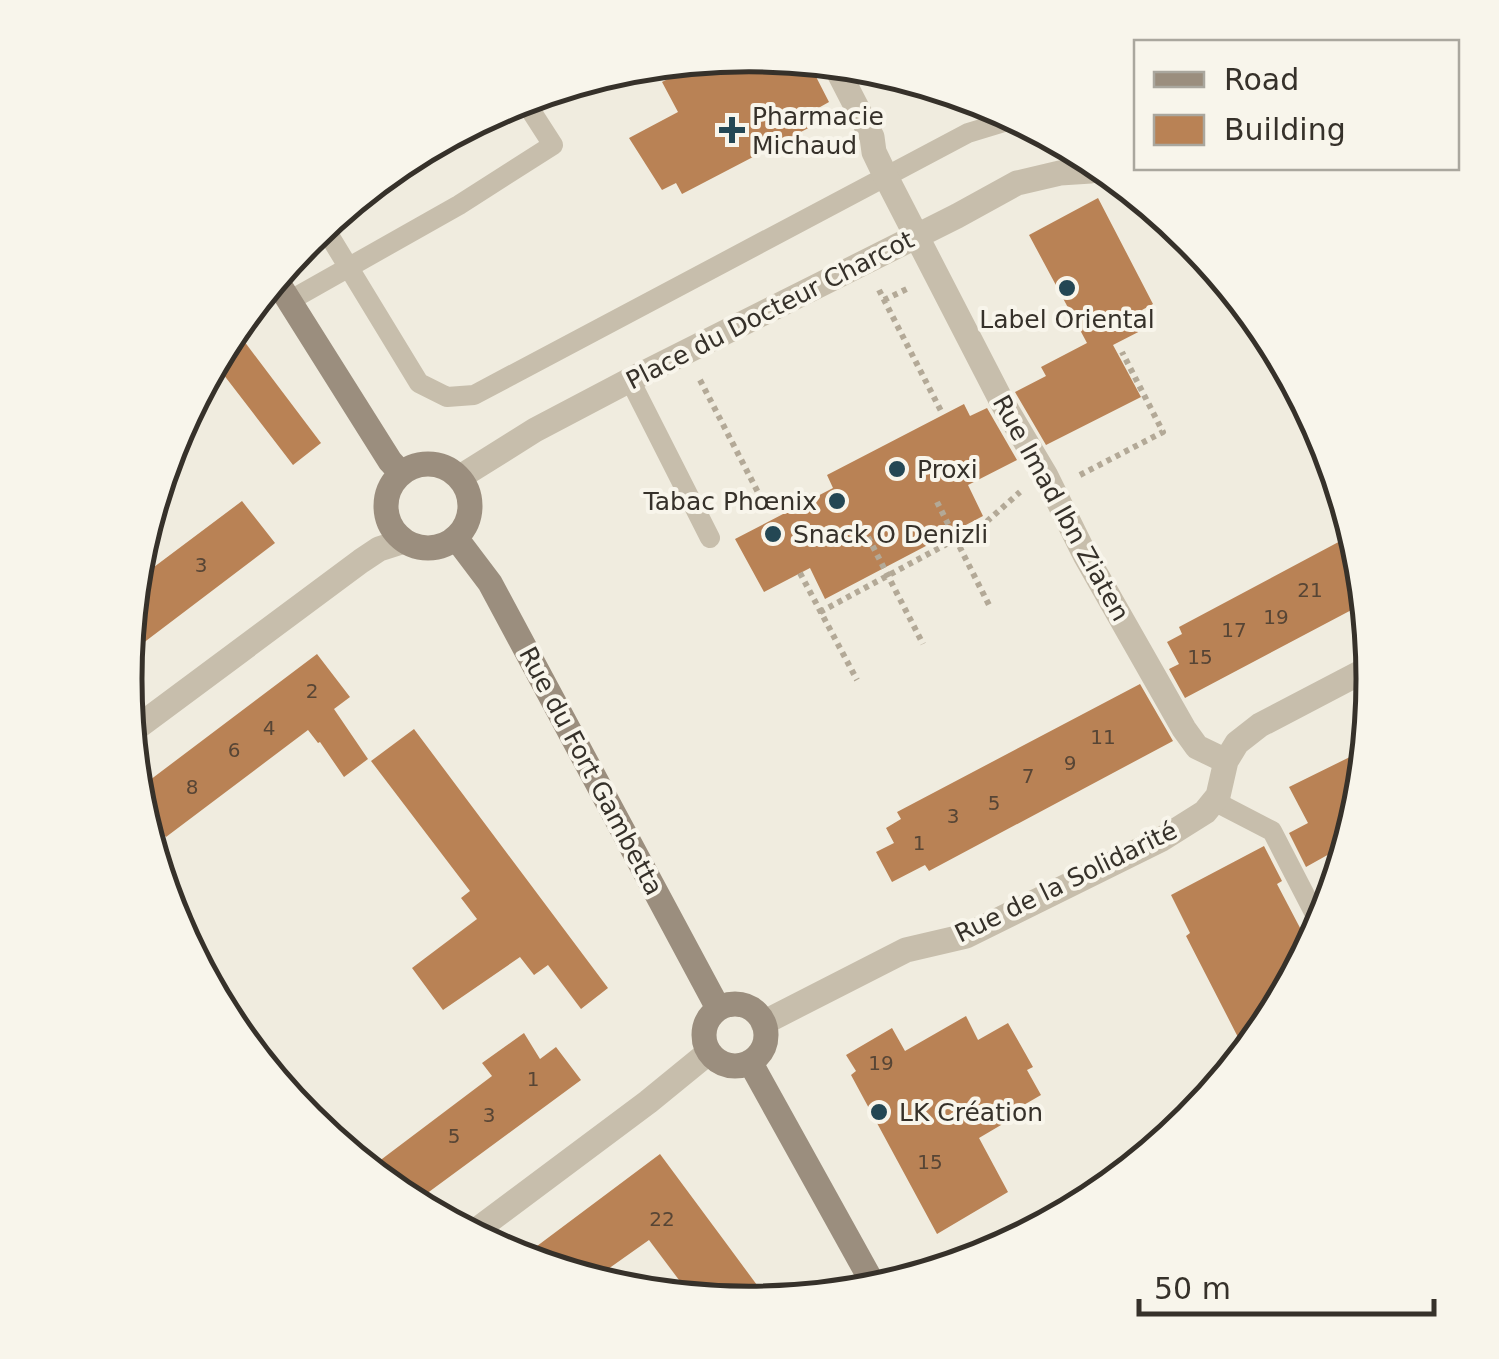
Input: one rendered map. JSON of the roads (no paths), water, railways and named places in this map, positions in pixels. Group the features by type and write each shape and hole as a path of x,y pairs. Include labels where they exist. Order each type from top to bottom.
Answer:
{"street":[{"name":"Rue Imad Ibn Ziaten","path":"842,80 872,136 874,152 886,177 1082,548 1184,728 1197,746 1226,761"},
{"name":"Place du Docteur Charcot","path":"460,476 630,380 1017,183 1082,172"},
{"path":"283,292 401,473"},
{"path":"425,463 460,476 471,501 466,528 456,538 444,546 417,547 395,532 386,508 392,483 401,473 425,463"},
{"name":"Rue du Fort Gambetta","path":"456,538 490,584 718,1008"},
{"path":"144,722 361,561 379,549 404,541"},
{"path":"1214,801 1226,761 1237,742 1260,725 1356,675"},
{"name":"Rue de la Solidarité","path":"764,1023 906,950 966,936 1020,910 1162,839 1205,812 1214,801"},
{"path":"744,1005 764,1023 764,1045 750,1062 728,1066 708,1053 704,1028 718,1008 744,1005"},
{"path":"483,1225 708,1053"},
{"path":"750,1062 869,1275"}],"lane":[{"path":"283,292 348,267 459,205 553,146 532,113"},
{"path":"331,239 419,383 446,397 474,396 968,133 996,125"},
{"path":"630,380 710,538"},
{"path":"1214,801 1272,831 1312,908"}],"place":[{"name":"Pharmacie Michaud","path":"732,130"},
{"name":"Label Oriental","path":"1067,288"},
{"name":"Proxi","path":"897,469"},
{"name":"Tabac Phœnix","path":"837,501"},
{"name":"Snack O Denizli","path":"773,534"},
{"name":"LK Création","path":"879,1112"}]}
